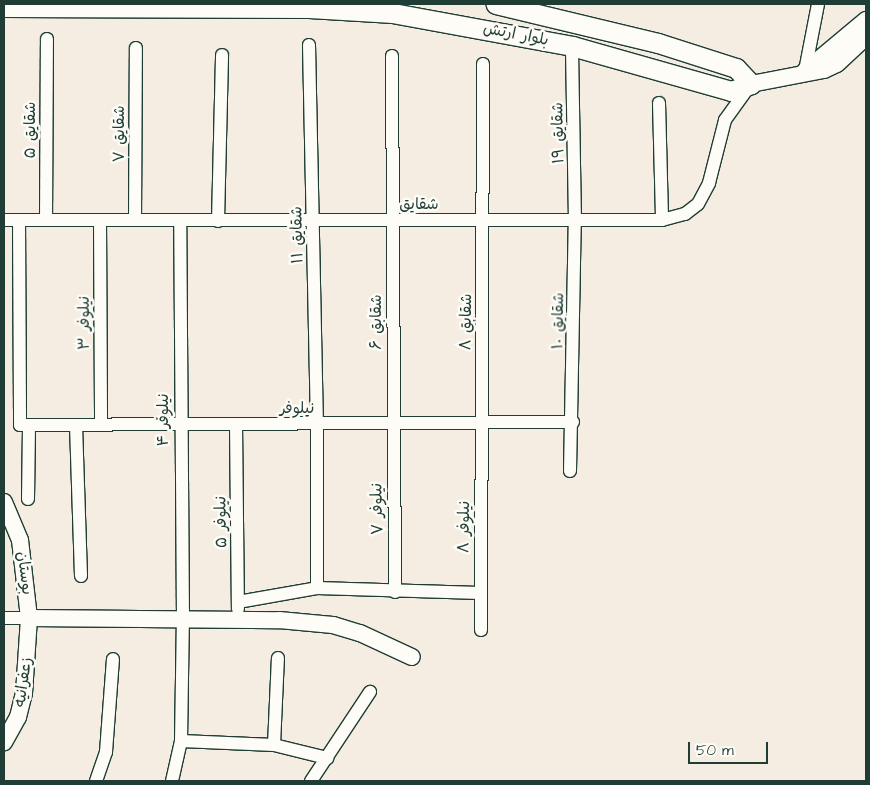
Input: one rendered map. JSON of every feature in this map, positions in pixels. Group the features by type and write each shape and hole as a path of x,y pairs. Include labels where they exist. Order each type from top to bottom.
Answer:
{"main road":[{"name":"بلوار ارتش","path":"4,7 309,8 393,13 572,46 731,91 751,84 736,68 658,43 496,4"}],"street":[{"path":"804,71 818,4"},
{"path":"804,71 866,20"},
{"path":"751,84 804,71 824,70 837,64 866,37"},
{"name":"شقایق ۵","path":"46,220 47,40"},
{"name":"شقایق ۱۱","path":"308,45 317,424 317,588"},
{"name":"شقایق ۱۹","path":"572,46 575,221"},
{"name":"شقایق ۷","path":"135,220 136,48"},
{"path":"218,220 222,55"},
{"name":"شقابق ۶","path":"392,56 392,424"},
{"name":"شقابق ۸","path":"482,64 482,424"},
{"name":"شقایق","path":"4,220 218,220 313,223 392,220 662,220 685,214 698,204 709,182 724,120 751,84"},
{"path":"659,103 662,220"},
{"path":"19,220 24,425 28,499"},
{"name":"نیلوفر ۳","path":"100,220 101,424"},
{"name":"نیلوفر ۴","path":"172,781 180,741 183,620 179,424 180,220"},
{"name":"شقایق ۱۰","path":"573,422 575,221"},
{"path":"570,471 573,422"},
{"name":"نیلوفر","path":"24,425 482,424 573,422"},
{"name":"نیلوفر ۵","path":"236,424 238,620"},
{"name":"نیلوفر ۷","path":"392,424 395,592"},
{"name":"نیلوفر ۸","path":"481,630 482,424"},
{"path":"76,425 81,576"},
{"name":"بوستان","path":"4,502 20,540 29,618"},
{"path":"238,602 317,588 395,592 480,593"},
{"path":"4,618 238,620 333,625 360,633 412,657"},
{"name":"زعفرانیه","path":"4,742 18,717 24,693 29,618"},
{"path":"274,745 278,658"},
{"path":"96,781 106,752 113,660"},
{"path":"311,781 370,692"},
{"path":"180,741 274,745 327,758"}]}
